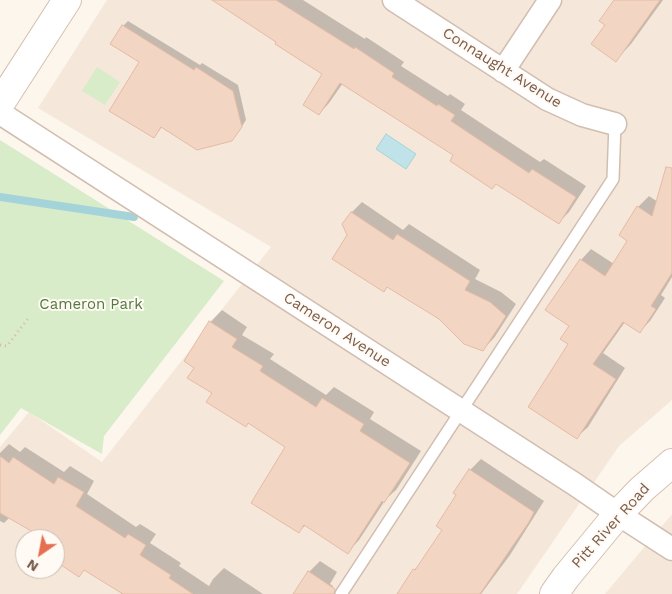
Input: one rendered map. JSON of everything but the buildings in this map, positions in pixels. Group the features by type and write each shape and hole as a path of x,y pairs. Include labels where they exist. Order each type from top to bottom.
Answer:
{"main road":[{"path":"0,104 67,0"},
{"name":"Pitt River Road","path":"554,594 618,514 642,489 672,463"}],"street":[{"name":"Connaught Avenue","path":"394,0 547,99 582,115 615,124"},
{"path":"504,71 550,0"},
{"name":"Cameron Avenue","path":"0,113 587,492 672,549"}],"lane":[{"path":"341,594 614,179 615,124"}],"path":[{"path":"0,346 7,346 30,316"}],"shaded area":[{"path":"107,0 672,0 672,400 619,446 517,594 0,594 0,447 29,412 102,462 271,247 38,108"},
{"path":"672,514 672,594 605,594"}],"green space":[{"path":"97,67 120,82 105,105 82,91"},
{"name":"Cameron Park","path":"0,140 224,281 104,436 102,454 21,408 0,435"}],"water":[{"path":"386,134 416,154 406,169 376,149"}],"waterway":[{"path":"0,197 134,217"}]}
